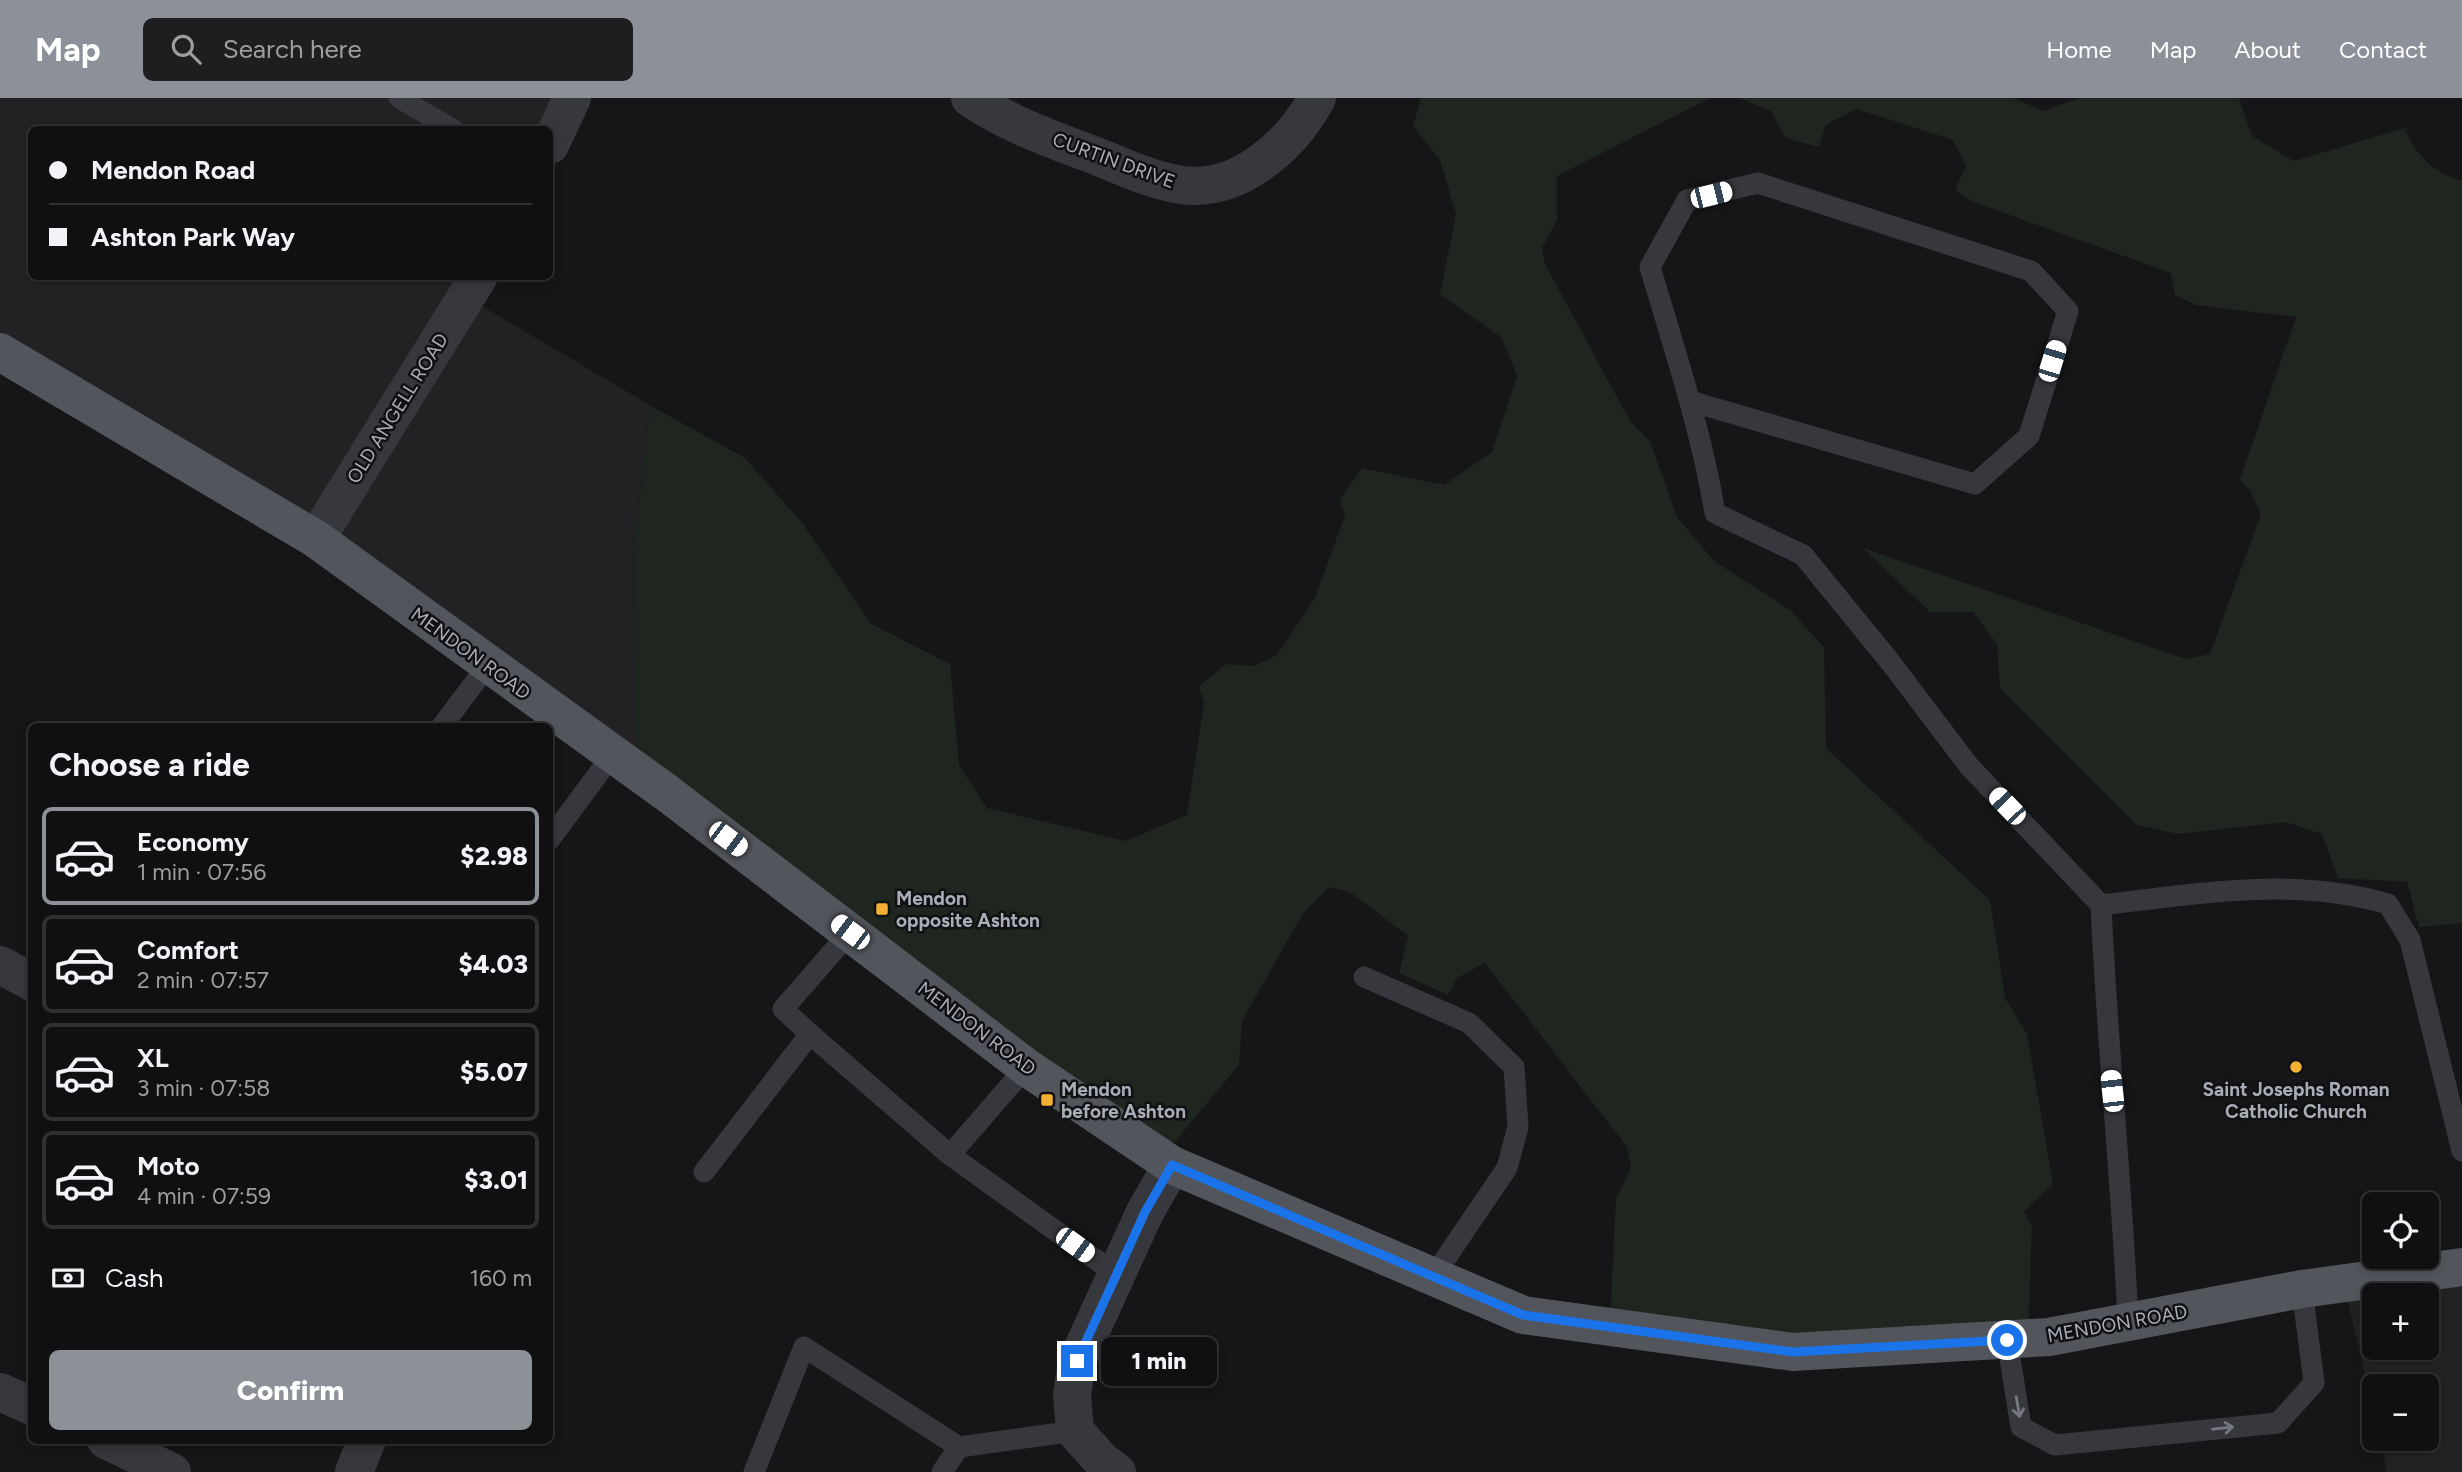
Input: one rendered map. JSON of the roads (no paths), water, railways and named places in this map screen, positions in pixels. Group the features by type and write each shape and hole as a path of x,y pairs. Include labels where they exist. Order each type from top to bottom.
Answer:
{"main road":[{"name":"MENDON ROAD","path":"0,352 316,539 613,754 1026,1067 1172,1165 1523,1315 1793,1352 2049,1337 2302,1289 2462,1267"}],"street":[{"path":"553,139 572,98"},
{"name":"CURTIN DRIVE","path":"970,98 1000,118 1036,130 1062,145 1176,184 1202,186 1251,171 1289,138 1317,98"},
{"name":"OLD ANGELL ROAD","path":"316,539 477,280"},
{"path":"0,965 28,980"},
{"path":"1116,1472 1102,1461 1075,1431 1073,1395 1077,1361 1145,1212 1172,1165"},
{"path":"0,1392 28,1404"},
{"path":"114,1444 172,1472"},
{"path":"354,1472 365,1444"}],"lane":[{"path":"398,98 447,126"},
{"path":"1690,401 1975,484 2029,436 2068,311 2031,271 1758,183 1688,200 1650,267 1705,452 1715,513 1803,555 1891,663 1969,766 2101,905 2106,1042 2122,1188 2128,1322"},
{"path":"444,723 488,665"},
{"path":"553,835 613,754"},
{"path":"2101,905 2261,887 2353,894 2388,904 2410,940 2462,1151"},
{"path":"850,932 783,1009 950,1155 1116,1274"},
{"path":"1364,977 1469,1023 1514,1068 1518,1127 1507,1168 1433,1277"},
{"path":"705,1172 810,1034"},
{"path":"950,1155 1026,1067"},
{"path":"2007,1340 2021,1427 2055,1445 2278,1423 2314,1383 2302,1289"},
{"path":"754,1472 804,1347 959,1447 1075,1431"},
{"path":"942,1472 959,1447"}],"place":[{"name":"Mendon opposite Ashton","path":"882,909"},
{"name":"Saint Josephs Roman Catholic Church","path":"2296,1067"},
{"name":"Mendon before Ashton","path":"1047,1100"}]}
